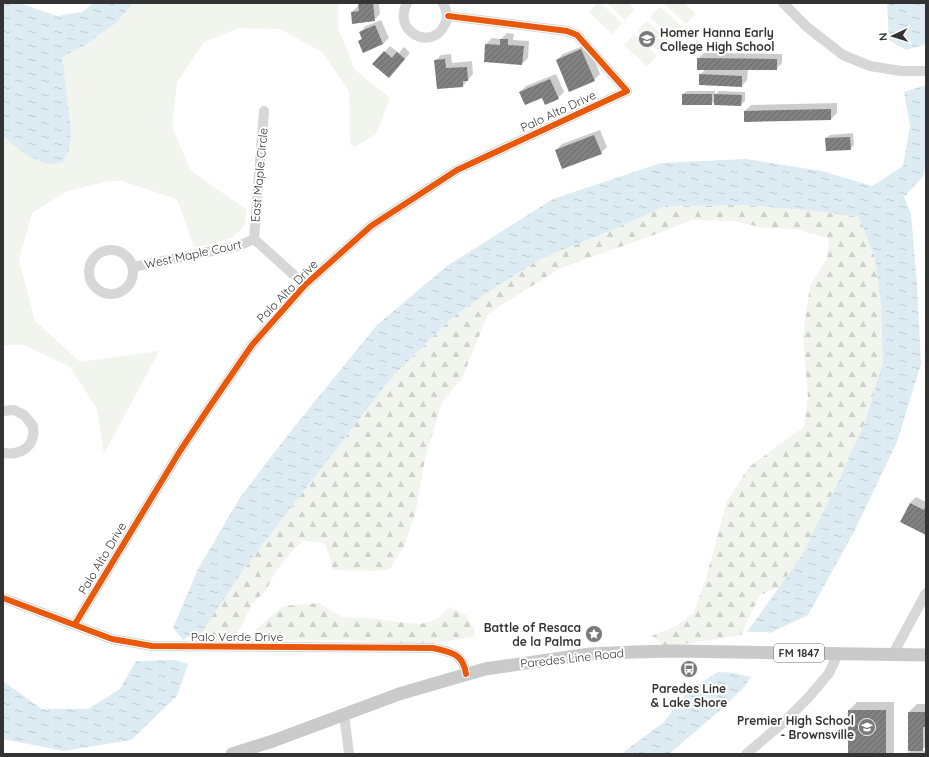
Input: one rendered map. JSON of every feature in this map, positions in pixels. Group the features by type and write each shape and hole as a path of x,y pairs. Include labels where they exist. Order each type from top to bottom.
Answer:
{"main road":[{"name":"Paredes Line Road","path":"232,754 273,741 399,694 499,666 597,654 634,652 673,651 926,655"}],"street":[{"path":"407,3 403,16 405,23 414,35 422,38 429,38 442,30 448,16 444,3"},
{"path":"782,3 807,27 843,55 870,66 902,71 926,71"},
{"name":"Palo Alto Drive","path":"74,624 180,451 214,400 252,345 305,285 371,226 457,170 627,91 577,35 567,31 448,16"},
{"name":"East Maple Circle","path":"254,239 264,111"},
{"path":"254,239 305,285"},
{"name":"West Maple Court","path":"133,267 238,246 254,239"},
{"name":"West Maple Court","path":"110,250 125,254 133,267 132,280 123,291 116,294 103,292 92,283 90,277 92,262 96,256 110,250"},
{"path":"3,410 14,410 24,415 33,426 33,436 29,446 12,455 3,453"},
{"path":"893,654 926,593"},
{"name":"Palo Verde Drive","path":"3,598 112,639 152,646 433,648 449,652 457,656 465,665 466,674"},
{"path":"746,754 783,724 808,698 829,673 838,654"},
{"path":"344,714 349,754"}],"green space":[{"path":"133,3 339,3 338,28 355,70 390,98 376,134 355,147 350,144 349,91 322,52 280,29 239,28 204,42 177,82 172,126 190,170 247,210 245,222 237,234 216,243 194,247 177,199 122,181 109,181 67,191 32,213 19,260 35,321 80,362 159,351 104,454 97,409 70,367 24,345 3,345 3,135 7,140 67,98 64,69 61,57 85,45 115,24"},
{"path":"598,3 600,3 622,23 612,34 589,12"},
{"path":"607,3 628,3 635,9 625,20"},
{"path":"663,3 684,3 696,14 686,24"},
{"path":"660,7 683,28 673,38 650,17"},
{"path":"647,21 669,42 659,52 637,31"},
{"path":"634,34 657,56 647,66 624,45"},
{"path":"742,205 818,211 859,217 875,258 881,303 883,362 865,422 839,480 802,555 779,587 760,595 741,635 665,647 652,636 676,626 694,613 706,578 727,501 749,467 804,427 808,397 803,337 810,285 827,259 829,239 797,229 764,228 733,221 691,220 662,232 561,268 488,314 462,378 442,402 425,459 416,510 405,544 390,569 377,571 333,570 326,545 320,542 303,541 292,551 276,571 266,590 251,605 242,626 231,638 212,642 195,642 249,562 391,378 452,318 488,292 542,258 605,233 666,206"},
{"path":"319,603 341,617 421,624 437,619 450,607 466,615 474,629 475,636 426,645 346,640 264,641 255,630 283,606"}],"water":[{"path":"3,3 19,3 57,16 82,12 94,3 133,3 115,24 85,45 62,57 71,131 69,150 63,162 51,164 38,161 18,149 3,135"},
{"path":"887,3 926,3 926,42 924,45 906,50 889,40"},
{"path":"925,85 926,157 924,175 904,197 911,214 917,285 921,364 897,442 854,532 808,615 770,633 747,632 802,555 839,480 865,422 883,362 881,304 875,258 859,217 818,211 742,205 666,206 605,233 542,258 488,292 452,318 391,378 249,562 199,636 187,637 184,640 173,628 198,569 239,499 290,432 377,325 447,266 553,199 661,163 746,159 822,171 872,186 903,166 910,126 904,92"},
{"path":"175,660 188,664 177,696 131,740 64,751 3,739 3,681 42,709 88,709 120,689 136,661"},
{"path":"718,672 735,673 751,677 746,685 725,706 669,754 621,754 664,722 688,691"}],"building":[{"path":"358,3 373,3 375,21 352,24 351,12 359,11"},
{"path":"375,25 383,44 363,53 358,41 362,39 359,32"},
{"path":"500,39 508,39 508,45 524,46 522,65 484,62 485,44 500,45"},
{"path":"581,49 595,81 569,92 556,60"},
{"path":"384,51 392,58 397,52 405,59 389,78 372,64"},
{"path":"697,58 777,59 777,70 697,70"},
{"path":"445,59 446,68 467,67 468,81 463,81 463,87 437,89 434,60"},
{"path":"699,74 742,76 742,87 699,85"},
{"path":"550,79 559,99 545,105 542,98 525,105 519,92"},
{"path":"682,94 712,94 712,105 682,105"},
{"path":"714,94 742,95 741,106 714,105"},
{"path":"831,109 831,120 744,122 744,111"},
{"path":"594,135 602,154 562,169 555,150"},
{"path":"850,137 851,150 826,151 825,138"},
{"path":"910,503 924,510 926,506 926,535 900,522"},
{"path":"848,710 886,710 886,754 848,754"},
{"path":"908,712 926,712 926,727 923,727 923,751 908,751"}],"cycle path":[{"path":"75,624 180,451 210,406 252,345 305,285 371,226 457,170 627,91 577,35 567,31 448,16"},
{"path":"3,598 112,639 152,646 433,648 450,652 459,658 466,674"}],"place":[{"name":"Homer Hanna Early College High School","path":"647,39"},
{"name":"Battle of Resaca de la Palma","path":"594,634"},
{"name":"Paredes Line & Lake Shore","path":"689,669"},
{"name":"Premier High School - Brownsville","path":"867,727"}]}
